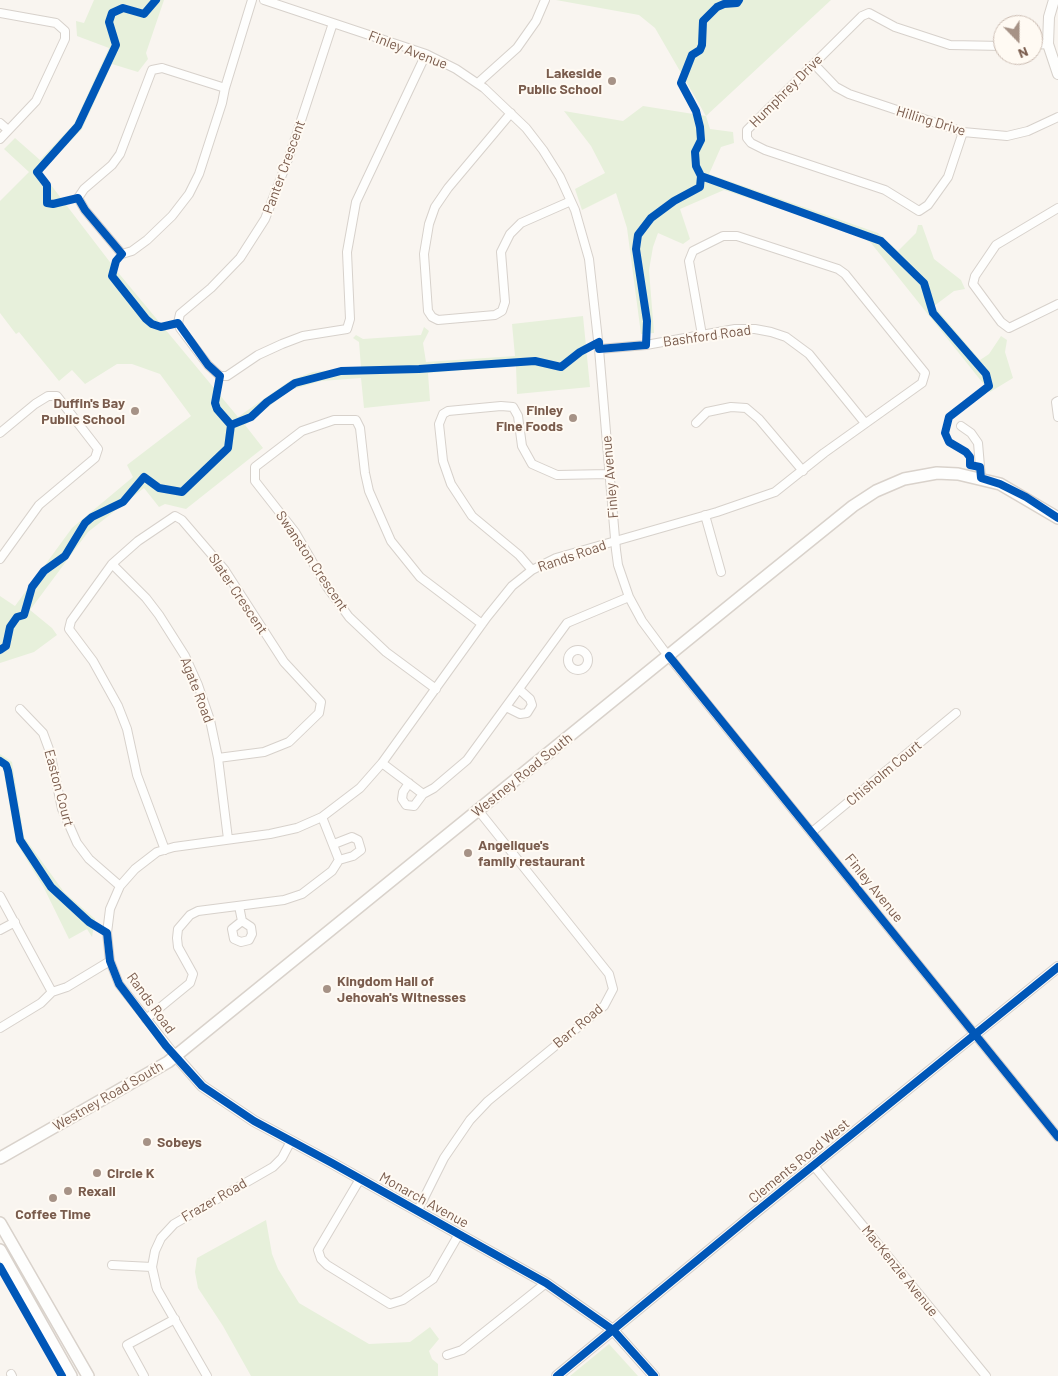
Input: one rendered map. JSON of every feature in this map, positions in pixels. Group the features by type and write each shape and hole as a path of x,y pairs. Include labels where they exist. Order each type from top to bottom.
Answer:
{"main road":[{"name":"Westney Road South","path":"0,1158 138,1081 175,1055 846,512 876,491 904,479 937,473 981,478 1000,484 1026,497 1058,518"},
{"path":"0,1223 88,1376"},
{"path":"0,1250 71,1376"}],"street":[{"path":"225,88 162,68 152,70 120,154 112,165 84,189 78,198 90,217 122,254 132,252 147,240 172,216 189,194 199,174 252,0"},
{"name":"Finley Avenue","path":"264,0 426,54 478,83 526,128 543,150 560,177 571,201 589,260 599,349 618,565 629,597 642,621 669,656 1058,1137"},
{"path":"478,83 517,48 536,21 545,0"},
{"path":"1054,0 1049,17 1048,44 1058,74"},
{"name":"Humphrey Drive","path":"963,132 948,177 928,205 919,211 885,190 751,143 747,138 747,130 862,16 869,13 894,27 950,45 993,46"},
{"path":"0,14 56,23 65,31 65,39 36,101 0,140"},
{"name":"Panter Crescent","path":"333,22 290,154 265,220 240,258 211,288 180,314 178,323 180,328 208,365 220,376 227,376 258,355 289,341 303,336 347,329 350,319 347,252 356,202 426,54"},
{"path":"1043,44 1048,44"},
{"name":"Hilling Drive","path":"814,64 836,88 849,94 963,132 1007,136 1028,131 1058,117"},
{"path":"511,113 448,188 436,207 429,224 424,254 428,311 432,317 438,320 495,315 502,311 505,302 501,252 510,234 521,222 571,201"},
{"path":"0,123 8,130"},
{"path":"1058,208 996,245 975,276 974,284 1001,322 1009,328 1058,304"},
{"name":"Rands Road","path":"175,1055 119,984 110,961 108,923 110,909 120,886 135,869 157,852 228,839 270,834 297,828 322,817 360,788 382,763 482,624 512,586 532,570 556,558 705,515 775,492 865,423 922,383 925,373 845,274 838,269 737,236 723,236 693,251 689,261 702,335"},
{"name":"Bashford Road","path":"599,349 646,345 702,335 756,329 786,338 809,354 865,423"},
{"path":"0,433 35,404 48,396 57,396 98,449 95,458 39,505 0,559"},
{"path":"1058,401 1056,402 1058,417"},
{"path":"532,570 519,555 472,516 451,484 444,461 440,424 443,414 448,411 502,406 514,407 518,416 522,446 532,464 557,475 609,474"},
{"path":"696,424 707,412 731,407 746,408 759,419 803,471"},
{"name":"Swanston Crescent","path":"436,689 386,652 349,617 327,587 296,532 255,481 255,467 302,431 334,420 356,420 360,428 369,491 391,541 420,577 482,624"},
{"path":"961,426 971,433 978,443 981,478"},
{"path":"705,515 721,572"},
{"name":"Slater Crescent","path":"165,850 137,774 127,729 118,706 93,661 69,630 71,621 112,564 163,522 175,516 182,520 224,569 284,662 321,702 319,713 289,742 264,752 218,758"},
{"name":"Agate Road","path":"112,564 146,598 185,656 198,685 210,720 218,758 228,839"},
{"path":"409,783 403,792 402,799 406,805 414,806 423,794 434,788 467,760 520,690 567,623 629,597"},
{"path":"554,643 569,652"},
{"path":"506,707 520,714 527,713 532,705 530,699 520,690"},
{"name":"Easton Court","path":"20,709 43,733 50,752 62,809 77,843 89,860 120,886"},
{"name":"Chisholm Court","path":"812,832 956,713"},
{"path":"382,763 423,794"},
{"name":"Barr Road","path":"418,1210 444,1158 470,1120 488,1101 604,1006 613,990 609,974 478,810"},
{"path":"322,817 339,860"},
{"path":"146,1020 190,983 193,974 178,947 176,938 178,929 184,922 198,911 284,900 302,894 332,871 339,860 353,856 361,850 358,840 352,837 334,844"},
{"path":"0,896 52,992"},
{"path":"240,906 242,921"},
{"path":"0,930 15,922"},
{"path":"0,1028 40,1003 52,992 66,987 110,961"},
{"name":"Clements Road West","path":"557,1376 1058,967"},
{"name":"Monarch Avenue","path":"175,1055 202,1086 254,1121 546,1282 613,1330 654,1376"},
{"name":"Frazer Road","path":"207,1376 157,1289 152,1267 155,1250 161,1238 174,1224 273,1167 282,1158 291,1141"},
{"name":"MacKenzie Avenue","path":"814,1166 986,1376"},
{"path":"360,1179 318,1250 321,1260 327,1265 390,1304 403,1300 433,1279 460,1234"},
{"path":"112,1266 152,1267"},
{"path":"447,1355 462,1350 546,1282"},
{"path":"144,1376 127,1345 175,1319"}],"green space":[{"path":"94,0 164,0 146,53 148,59 138,72 112,64 82,129 41,172 116,270 238,417 291,380 313,372 361,367 359,342 353,338 356,335 363,339 421,335 424,327 429,331 423,343 426,362 515,356 512,324 583,316 590,387 517,394 516,366 428,373 430,401 364,408 361,378 321,381 290,390 245,425 263,448 186,509 165,504 159,507 144,488 88,532 30,610 52,628 57,635 34,652 0,663 0,596 15,606 72,528 133,477 127,465 191,416 160,374 132,364 117,364 85,384 72,370 59,381 19,332 16,334 0,313 0,201 29,172 4,149 15,138 40,160 74,124 109,48 77,36 76,21 84,23"},
{"path":"556,0 831,0 706,116 655,28 639,15"},
{"path":"643,106 706,116 710,129 733,132 734,143 721,147 709,174 878,233 898,251 916,233 918,225 922,225 934,259 961,280 965,289 954,291 934,306 980,360 989,354 1001,336 1007,340 1005,352 1013,378 990,392 871,243 859,235 724,190 680,209 690,239 683,244 658,233 653,247 649,270 654,333 641,334 627,228 616,193 582,210 575,189 605,173 591,146 564,111 623,121"},
{"path":"0,754 12,762 24,837 64,892 95,919 92,937 87,929 69,939 44,888 16,842 3,768 0,766"},
{"path":"266,1220 272,1254 278,1269 299,1303 369,1344 410,1342 430,1327 439,1339 429,1351 432,1359 438,1364 438,1376 251,1376 223,1326 198,1288 195,1272 197,1258"},
{"path":"609,1344 638,1376 570,1376"}],"cycle path":[{"path":"156,0 144,14 123,8 112,13 109,22 116,45 78,126 37,172 47,185 47,203 53,204 78,198 85,210 122,254 116,261 112,276 146,319 152,324 161,327 178,323 208,365 220,376 215,403 217,409 231,425"},
{"path":"231,425 251,417 267,402 295,383 341,371 419,369 535,361 561,367 580,352 599,342 599,349 646,345 647,321 636,249 638,235 651,218 674,201 700,187 701,176 696,166 695,152 701,140 700,127 696,111 681,83 692,55 700,50 702,45 703,21 717,7 724,4 737,3 739,0"},
{"path":"701,176 881,241 924,283 933,313 986,374 989,386 949,417 945,433 949,442 966,452 970,457 970,465 980,467 981,478 1000,484 1026,497 1058,518"},
{"path":"0,650 6,646 10,627 17,617 24,615 32,587 44,571 65,556 85,523 92,517 123,502 144,477 159,488 182,492 228,448 231,425"},
{"path":"669,656 1058,1137"},
{"path":"0,761 6,765 8,771 20,840 51,887 89,922 107,933 110,961 119,984 166,1046 202,1086 254,1121 546,1283 613,1330 654,1376"},
{"path":"557,1376 1058,967"},
{"path":"0,1267 62,1376"}],"place":[{"name":"Lakeside Public School","path":"612,81"},
{"name":"Duffin's Bay Public School","path":"135,411"},
{"name":"Finley Fine Foods","path":"573,418"},
{"name":"Angelique's family restaurant","path":"468,853"},
{"name":"Kingdom Hall of Jehovah's Witnesses","path":"327,989"},
{"name":"Sobeys","path":"147,1142"},
{"name":"Circle K","path":"97,1173"},
{"name":"Rexall","path":"68,1191"},
{"name":"Coffee Time","path":"53,1198"}]}
